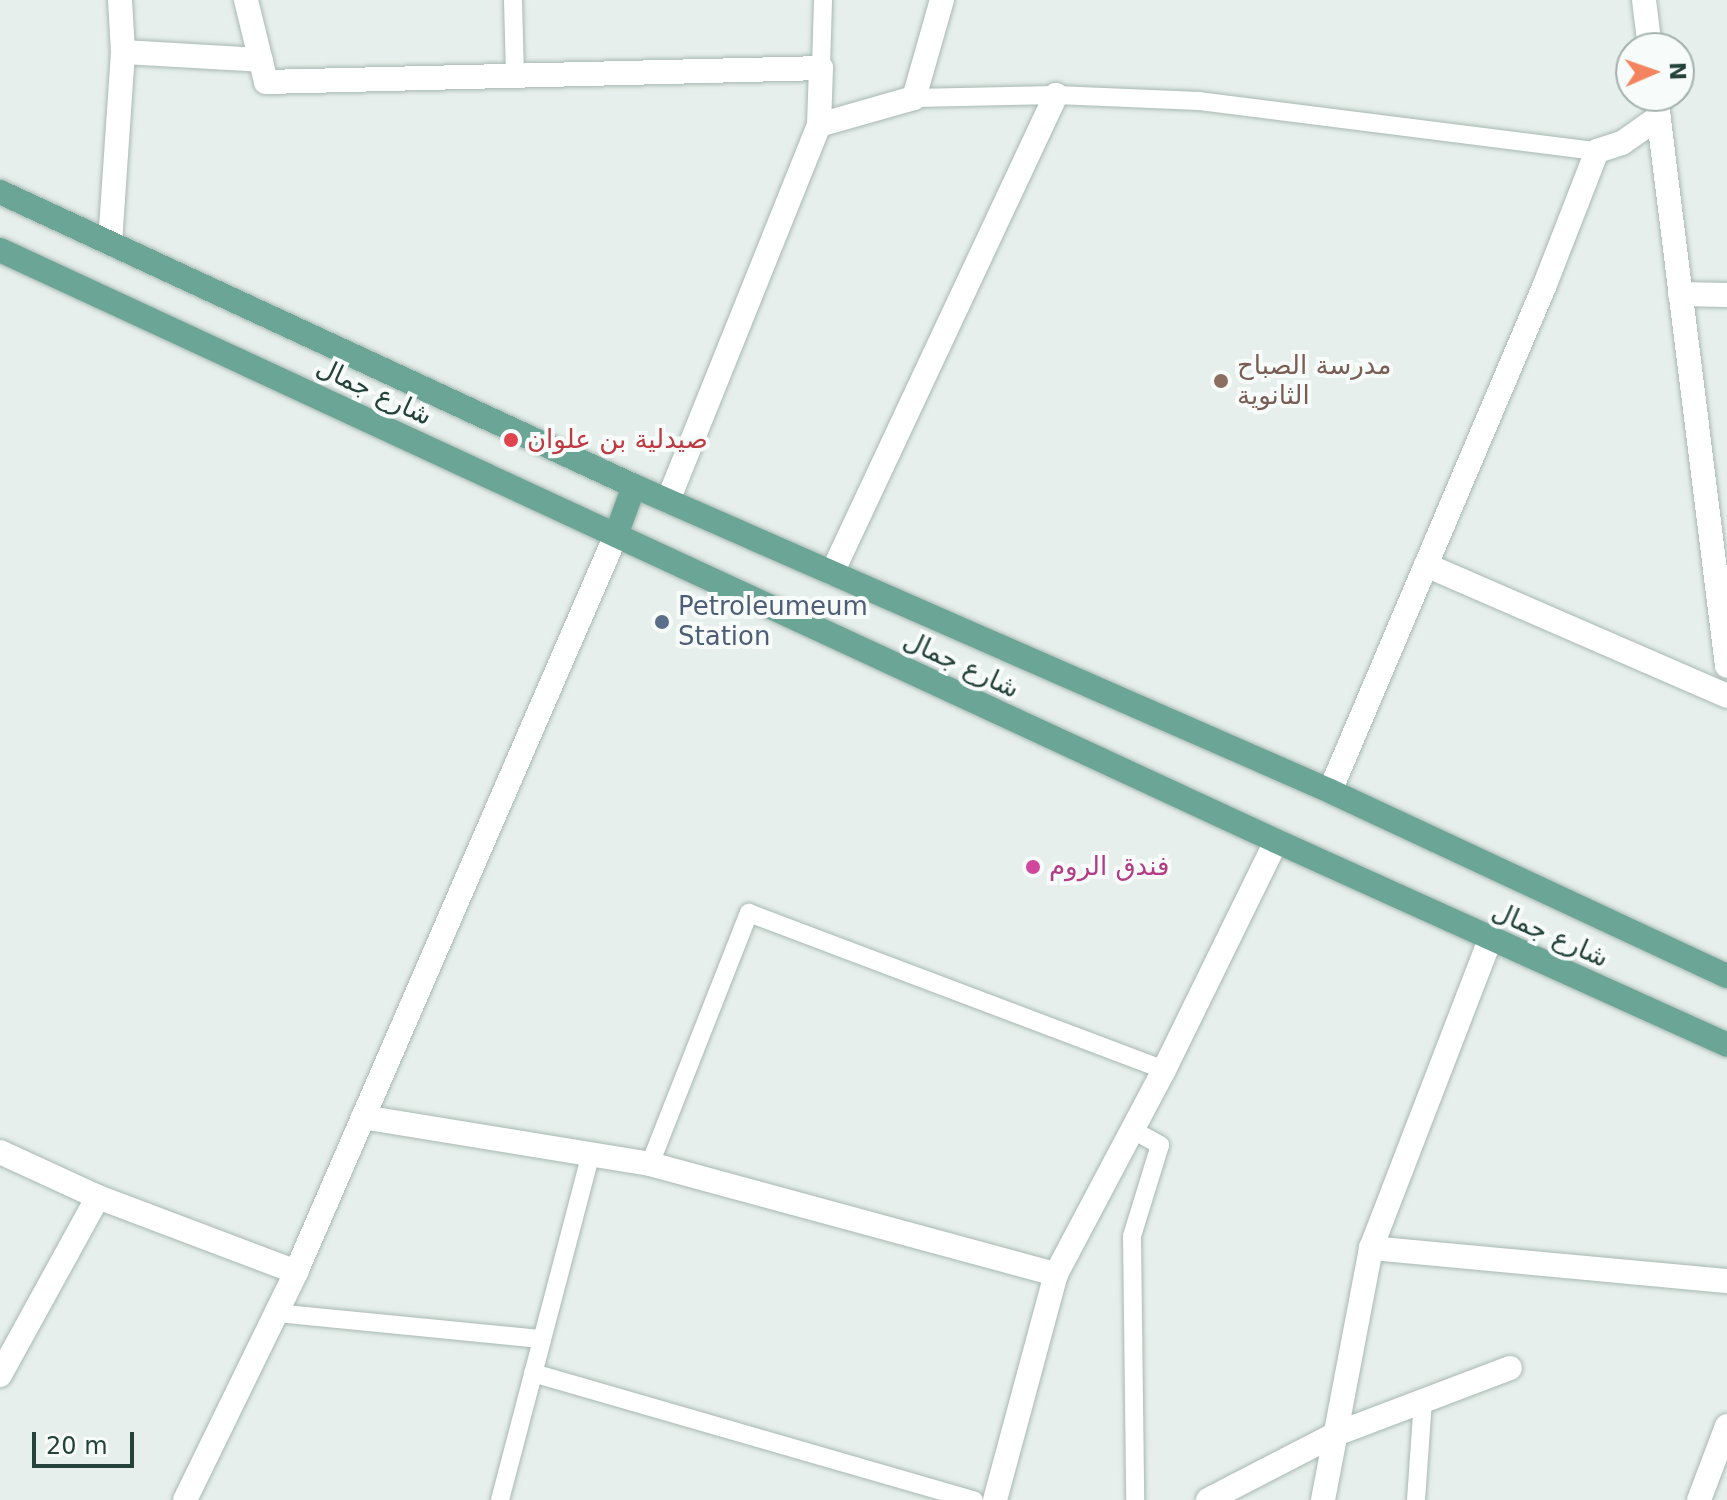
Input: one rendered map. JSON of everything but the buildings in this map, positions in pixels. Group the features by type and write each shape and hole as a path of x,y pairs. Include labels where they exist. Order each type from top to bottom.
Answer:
{"main road":[{"name":"شارع جمال","path":"0,192 634,486 1330,791 1727,976"},
{"name":"شارع جمال","path":"0,250 1276,841 1727,1045"},
{"path":"616,535 634,486"}],"street":[{"path":"110,243 123,52 120,0"},
{"path":"246,0 266,82 821,68 819,125 668,501"},
{"path":"819,125 914,98 942,0"},
{"path":"1644,0 1648,32"},
{"path":"123,52 261,60"},
{"path":"832,573 1056,95"},
{"path":"1330,791 1544,287 1597,151 1622,143 1652,112"},
{"path":"1658,112 1727,666"},
{"path":"1680,294 1727,295"},
{"path":"185,1500 296,1272 616,535"},
{"path":"1426,565 1727,696"},
{"path":"995,1500 1056,1274 1164,1070 1276,841"},
{"path":"1323,1500 1371,1248 1490,939"},
{"path":"363,1117 650,1164 1056,1274"},
{"path":"0,1152 98,1197 296,1272"},
{"path":"0,1373 98,1197"},
{"path":"1371,1248 1727,1281"},
{"path":"1208,1500 1336,1434 1510,1368"},
{"path":"1699,1500 1720,1467 1727,1426"}],"lane":[{"path":"513,0 515,76"},
{"path":"821,68 823,0"},
{"path":"914,98 1056,95 1199,101 1597,151"},
{"path":"650,1164 749,913 1164,1070"},
{"path":"1133,1130 1160,1145 1132,1236 1135,1500"},
{"path":"500,1500 591,1154"},
{"path":"276,1313 542,1339"},
{"path":"533,1373 974,1500"},
{"path":"1416,1500 1423,1401"}],"place":[{"name":"مدرسة الصباح الثانوية","path":"1221,381"},
{"name":"صيدلية بن علوان","path":"511,440"},
{"name":"Petroleumeum Station","path":"662,622"},
{"name":"فندق الروم","path":"1033,867"}]}
